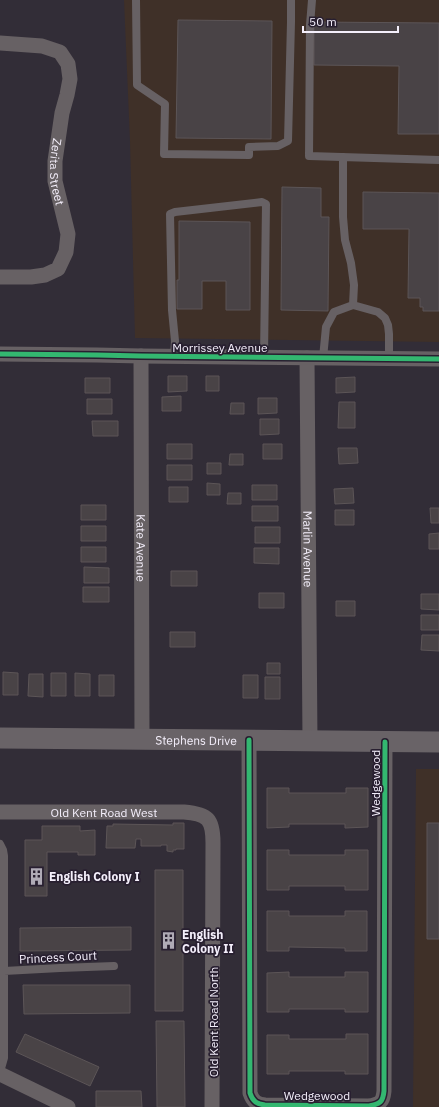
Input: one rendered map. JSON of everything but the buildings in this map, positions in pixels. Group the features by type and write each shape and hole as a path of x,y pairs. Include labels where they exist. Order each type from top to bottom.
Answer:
{"street":[{"name":"Zerita Street","path":"0,43 42,46 60,52 68,64 70,79 61,119 55,161 55,181 68,234 66,252 58,269 45,275 31,277 0,277"},
{"name":"Morrissey Avenue","path":"0,354 439,359"},
{"name":"Kate Avenue","path":"141,356 142,739"},
{"name":"Marlin Avenue","path":"307,358 310,741"},
{"name":"Stephens Drive","path":"0,738 439,742"},
{"name":"Wedgewood","path":"249,740 250,1093 254,1102 265,1105 370,1106 377,1105 383,1097 386,742"},
{"name":"Old Kent Road West","path":"0,812 184,812 198,813 206,818"},
{"name":"Old Kent Road North","path":"206,818 213,830 212,1107"},
{"path":"0,1073 68,1107"}],"lane":[{"path":"136,0 137,85 165,104 164,154 249,155 249,147 278,146 288,141 291,22 290,0"},
{"path":"312,0 310,25 309,156 439,160"},
{"path":"343,157 343,217 345,240 351,263 354,285 353,306"},
{"path":"174,357 170,214 175,212 262,202 266,204 264,357"},
{"path":"324,358 326,326 329,320 334,312 353,306 378,312 385,318 388,325 389,334 389,358"},
{"path":"0,844 4,856 4,1058 0,1073"},
{"name":"Princess Court","path":"4,971 114,966"}],"shaded area":[{"path":"124,0 439,0 439,342 135,338 130,141"},
{"path":"416,769 439,769 439,1107 413,1107"}],"cycle path":[{"path":"0,354 439,359"},
{"path":"249,740 250,1093 252,1099 265,1105 369,1106 380,1102 383,1098 385,742"}],"place":[{"name":"English Colony I","path":"36,876"},
{"name":"English Colony II","path":"169,941"}]}
